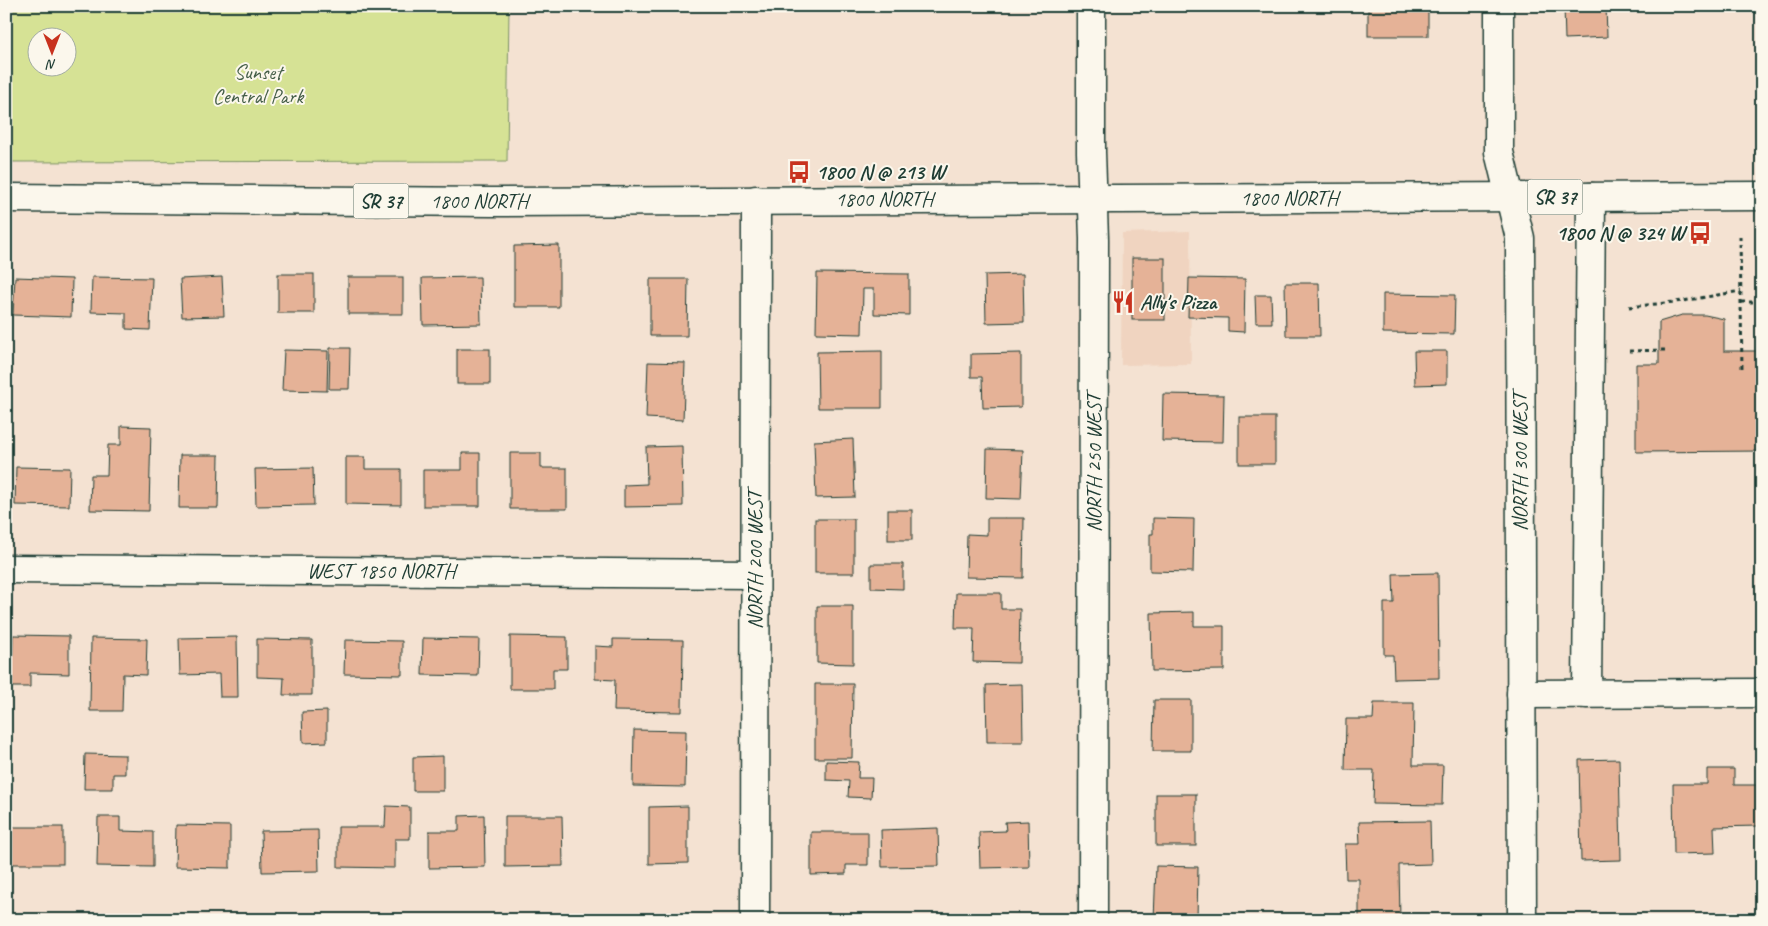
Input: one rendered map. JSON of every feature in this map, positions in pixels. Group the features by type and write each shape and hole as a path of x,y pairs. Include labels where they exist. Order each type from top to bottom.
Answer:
{"street":[{"name":"NORTH 250 WEST","path":"1091,6 1091,152 1094,239 1092,920"},
{"name":"NORTH 300 WEST","path":"1499,6 1499,152 1520,238 1522,920"},
{"name":"1800 NORTH","path":"6,198 481,202 1762,196"},
{"path":"1587,694 1591,197"},
{"name":"NORTH 200 WEST","path":"755,920 756,200"},
{"name":"WEST 1850 NORTH","path":"6,569 755,574"},
{"path":"1521,694 1762,693"}],"path":[{"path":"1740,236 1742,370"},
{"path":"1628,307 1683,301 1741,290"},
{"path":"1741,302 1762,302"},
{"path":"1629,351 1665,350"}],"shaded area":[{"path":"1190,231 1191,364 1121,365 1122,233"}],"green space":[{"name":"Sunset Central Park","path":"6,6 509,6 507,161 6,162"}],"building":[{"path":"1300,6 1346,6 1345,11 1300,10"},
{"path":"1368,6 1428,6 1428,36 1368,36"},
{"path":"1564,6 1606,6 1607,37 1565,39"},
{"path":"559,245 559,307 514,307 514,246"},
{"path":"1132,258 1165,258 1165,320 1132,320"},
{"path":"817,273 909,274 909,315 874,314 874,289 863,289 862,334 816,333"},
{"path":"278,274 314,274 314,313 278,313"},
{"path":"1023,274 1024,322 986,323 985,275"},
{"path":"15,277 72,279 71,317 13,315"},
{"path":"92,277 152,278 150,330 126,329 126,313 91,312"},
{"path":"222,277 224,316 182,317 180,279"},
{"path":"348,277 403,277 403,314 348,314"},
{"path":"480,277 481,324 423,325 422,278"},
{"path":"1189,278 1245,279 1244,332 1228,331 1228,318 1188,317"},
{"path":"650,279 688,279 687,336 650,336"},
{"path":"1285,283 1319,283 1320,336 1286,336"},
{"path":"1383,294 1455,295 1454,334 1383,333"},
{"path":"1255,295 1271,295 1272,323 1256,323"},
{"path":"1682,315 1705,315 1724,319 1724,351 1762,351 1762,451 1636,452 1636,364 1659,364 1659,322"},
{"path":"330,348 350,348 349,389 329,389"},
{"path":"457,349 490,349 490,384 457,384"},
{"path":"284,350 328,351 327,391 282,390"},
{"path":"882,351 882,408 818,408 817,352"},
{"path":"1414,351 1447,351 1447,384 1415,385"},
{"path":"1021,353 1021,407 983,408 982,377 971,377 971,354"},
{"path":"648,362 685,363 683,420 646,418"},
{"path":"1163,394 1224,395 1223,442 1162,441"},
{"path":"1239,417 1275,417 1275,464 1239,464"},
{"path":"121,426 151,427 149,511 90,510 91,475 107,475 108,445 121,445"},
{"path":"853,439 855,497 816,498 814,441"},
{"path":"682,446 683,506 624,507 624,485 647,484 646,447"},
{"path":"987,449 1023,450 1021,499 986,498"},
{"path":"462,453 480,453 480,506 423,506 423,470 462,470"},
{"path":"510,453 541,453 541,468 567,468 567,509 510,509"},
{"path":"180,455 219,455 218,508 179,508"},
{"path":"346,457 365,457 365,469 401,469 401,505 346,504"},
{"path":"16,467 70,468 69,506 15,505"},
{"path":"313,468 314,505 256,506 255,469"},
{"path":"888,510 912,510 912,540 888,540"},
{"path":"987,518 1024,518 1023,578 966,577 967,534 987,535"},
{"path":"1153,518 1194,519 1193,572 1150,571 1150,534 1153,534"},
{"path":"815,519 854,519 854,573 815,573"},
{"path":"871,564 903,564 903,589 871,588"},
{"path":"1438,573 1439,678 1394,679 1393,655 1384,655 1384,603 1394,603 1393,574"},
{"path":"956,593 1001,593 1001,609 1020,609 1019,663 973,662 974,628 955,628"},
{"path":"817,606 853,606 853,664 817,663"},
{"path":"1194,612 1194,626 1224,626 1224,670 1152,671 1151,613"},
{"path":"13,635 69,636 69,674 30,673 30,687 12,687"},
{"path":"510,636 567,637 567,669 553,669 553,689 510,689"},
{"path":"237,637 238,697 220,697 219,674 180,675 179,638"},
{"path":"91,638 147,639 146,675 123,674 122,711 90,711"},
{"path":"423,638 479,639 478,676 422,675"},
{"path":"257,639 312,640 312,695 283,695 284,678 257,677"},
{"path":"613,639 683,640 682,712 614,711 615,680 595,679 595,646 613,647"},
{"path":"345,640 402,641 402,675 344,674"},
{"path":"815,684 853,684 852,758 815,758"},
{"path":"1022,684 1023,742 987,742 986,685"},
{"path":"1154,700 1191,700 1191,751 1153,751"},
{"path":"1374,703 1414,703 1413,765 1443,765 1442,805 1373,804 1374,770 1345,770 1346,719 1373,719"},
{"path":"327,711 327,742 303,743 302,712"},
{"path":"634,730 686,731 685,787 633,786"},
{"path":"85,754 125,755 125,774 113,774 113,789 84,789"},
{"path":"443,756 443,791 413,791 413,757"},
{"path":"1619,759 1621,860 1581,861 1579,760"},
{"path":"826,761 859,762 858,778 872,778 871,798 848,797 849,781 826,780"},
{"path":"1707,769 1734,769 1734,785 1758,785 1758,826 1714,827 1715,853 1674,854 1673,784 1707,784"},
{"path":"1156,794 1196,794 1196,846 1156,846"},
{"path":"386,806 410,807 410,839 395,839 395,868 338,867 338,827 385,827"},
{"path":"688,806 688,863 649,864 649,807"},
{"path":"484,815 485,867 429,868 429,831 459,831 459,816"},
{"path":"505,816 562,816 563,866 505,867"},
{"path":"98,817 120,817 120,831 153,832 153,867 97,866"},
{"path":"1028,821 1029,867 980,868 979,832 1006,831 1005,822"},
{"path":"1430,821 1431,864 1399,865 1400,920 1359,920 1359,879 1346,879 1345,844 1360,844 1359,822"},
{"path":"176,825 230,826 230,868 175,867"},
{"path":"8,827 63,827 63,864 8,864"},
{"path":"938,828 939,866 882,867 881,830"},
{"path":"318,830 319,871 262,872 261,831"},
{"path":"811,832 868,832 868,865 846,865 846,874 811,875"},
{"path":"1156,866 1198,867 1197,920 1154,920"}],"place":[{"name":"1800 N @ 213 W","path":"799,172"},
{"name":"1800 N @ 324 W","path":"1700,233"},
{"name":"Ally's Pizza","path":"1123,302"}]}
